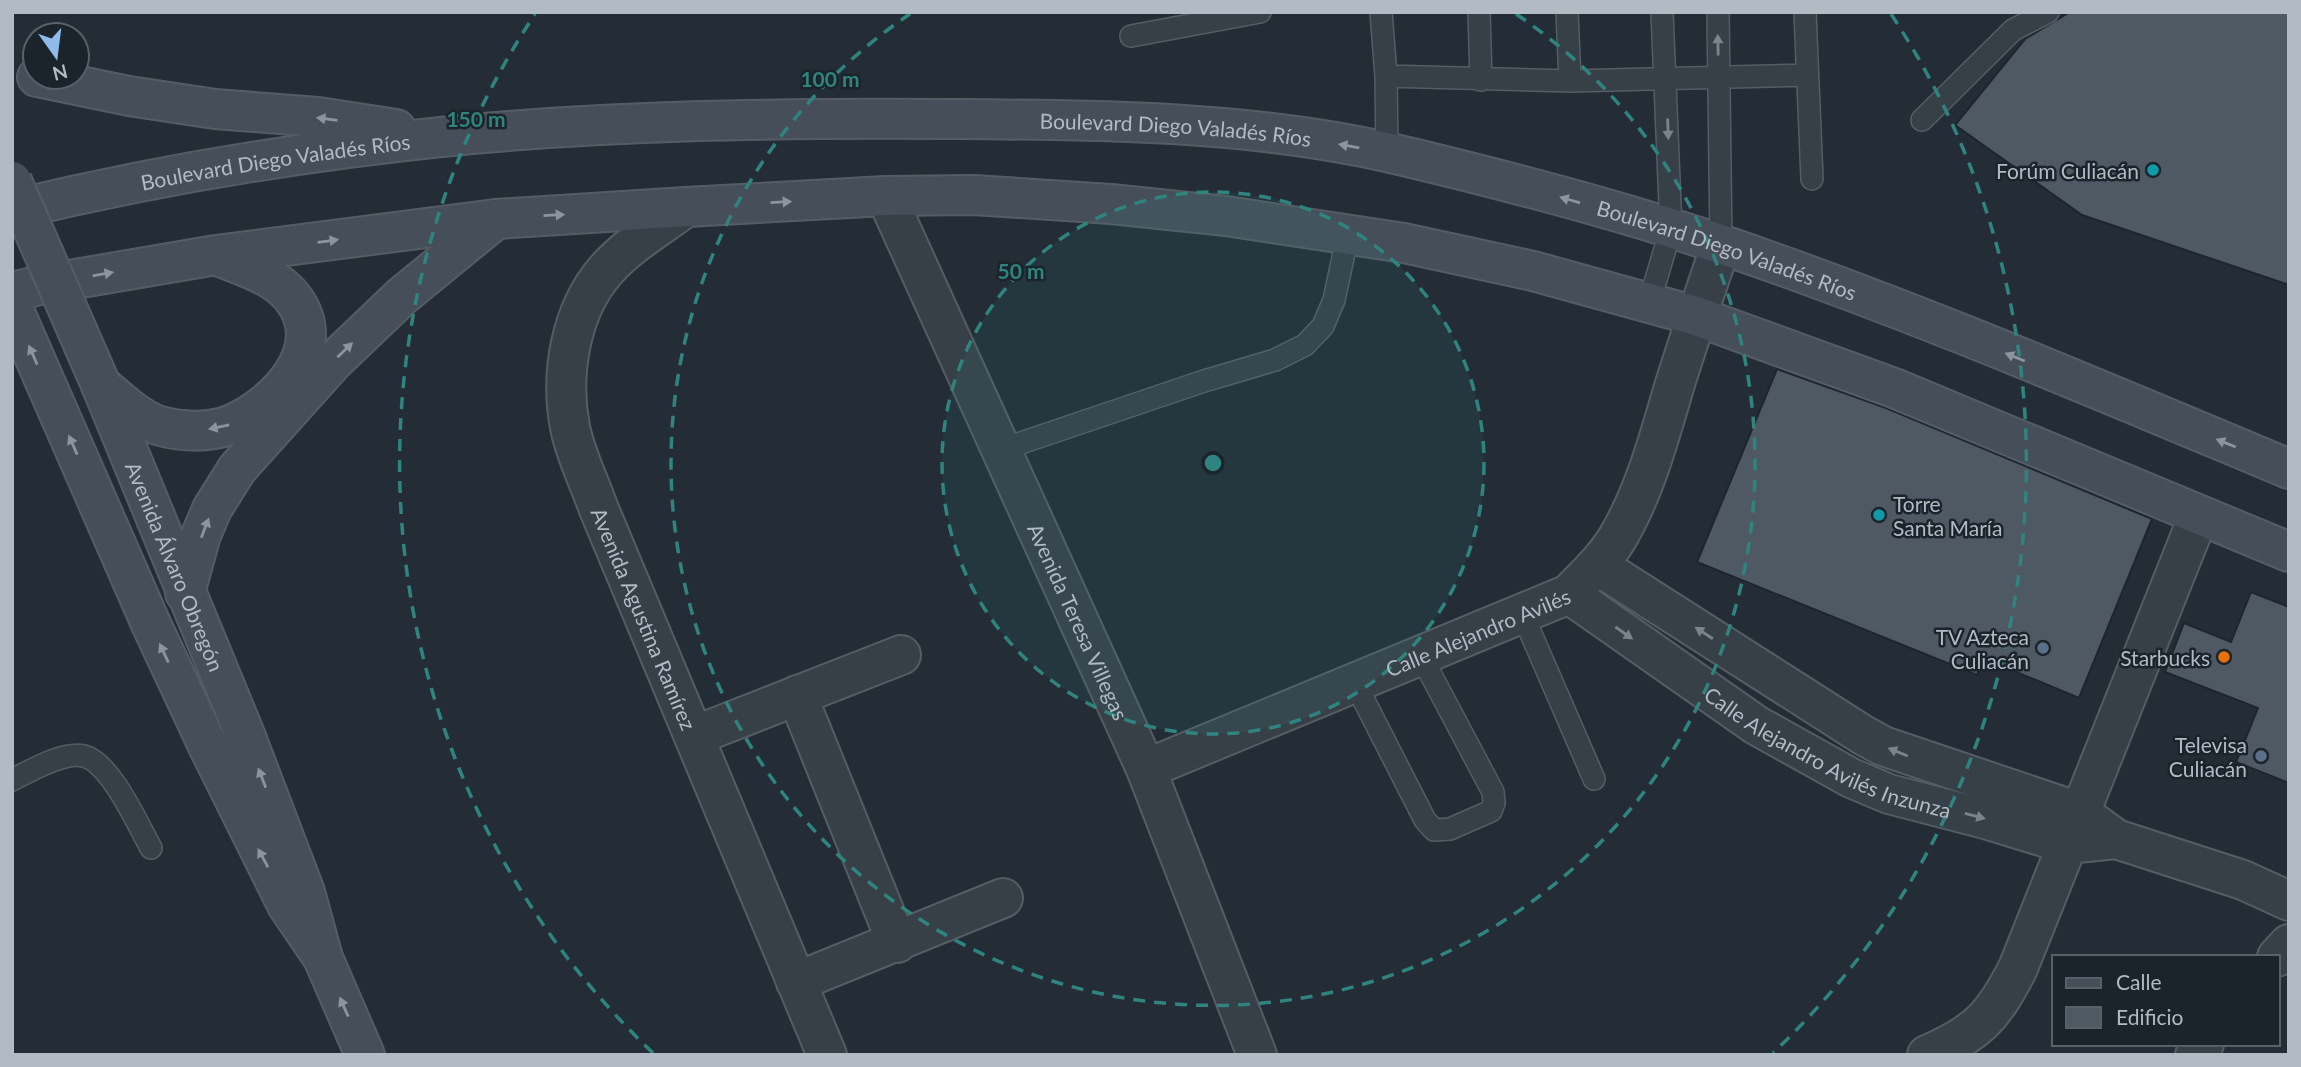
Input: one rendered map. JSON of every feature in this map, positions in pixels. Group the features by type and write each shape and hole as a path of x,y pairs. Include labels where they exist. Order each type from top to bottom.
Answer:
{"main road":[{"path":"91,88 203,107 318,117 443,137"},
{"name":"Boulevard Diego Valadés Ríos","path":"12,210 292,155 443,137 583,127 717,121 975,119 1213,126 1252,130 1387,152 1549,194 1721,245 1912,315 2289,469"},
{"name":"Avenida Álvaro Obregón","path":"12,181 101,385 286,838 305,892 323,958 365,1055"},
{"path":"12,292 216,255 496,219 886,196 974,195 1111,204 1226,216 1404,243 1533,271 1696,316 1894,388 2289,552"},
{"path":"185,593 207,522 237,469 334,361 402,296 496,219"},
{"path":"101,385 128,407 156,424 195,432 228,426 255,413 275,398 304,352 307,335 303,318 296,302 264,274 216,255"},
{"name":"Avenida Álvaro Obregón","path":"12,306 151,624 225,782 287,905 323,958"}],"street":[{"name":"Avenida Teresa Villegas","path":"886,196 1146,769 1257,1055"},
{"name":"Avenida Agustina Ramírez","path":"686,208 632,247 606,270 579,315 567,372 570,429 598,507 827,1055"},
{"name":"Calle Alejandro Avilés","path":"1146,769 1569,594 1617,539 1635,502 1658,442 1696,316 1721,245"},
{"path":"1927,1055 1960,1040 1985,1021 2002,1000 2018,968 2199,515"},
{"name":"Calle Alejandro Avilés Inzunza","path":"1597,565 1863,735 2073,828"},
{"name":"Calle Alejandro Avilés Inzunza","path":"1569,594 1755,725 1851,778 1889,794 1984,819 2073,828 2116,839 2243,880 2289,901"},
{"path":"694,736 901,655"},
{"path":"797,695 897,943"},
{"path":"796,982 1003,898"}],"lane":[{"path":"1131,36 1260,12"},
{"path":"1381,12 1386,76 1387,152"},
{"path":"1479,12 1481,80"},
{"path":"1567,12 1570,81"},
{"path":"1649,303 1671,229 1662,12"},
{"path":"1718,12 1721,245"},
{"path":"1805,12 1812,179"},
{"path":"1922,120 2010,21 2048,12"},
{"path":"1386,76 1570,81 1807,75"},
{"path":"1000,450 1204,381 1275,360 1305,345 1323,326 1334,300 1348,234"},
{"path":"1522,613 1594,779"},
{"path":"1354,683 1425,820 1434,830 1450,829 1491,811 1494,803 1493,792 1421,656"},
{"path":"12,780 62,757 84,756 101,767 118,790 151,848"}],"building":[{"name":"Forúm Culiacán","path":"2070,12 2289,12 2289,285 2082,215 1955,125 2025,39"},
{"name":"Torre Santa María","path":"1777,369 1886,408 2152,519 2079,698 1983,658 1977,675 1697,562"},
{"name":"Starbucks","path":"2251,592 2289,607 2289,783 2236,762 2258,708 2165,672 2184,623 2231,642"}],"place":[{"name":"Forúm Culiacán","path":"2153,170"},
{"name":"Torre Santa María","path":"1879,515"},
{"name":"TV Azteca Culiacán","path":"2043,648"},
{"name":"Starbucks","path":"2224,657"},
{"name":"Televisa Culiacán","path":"2261,756"}]}
